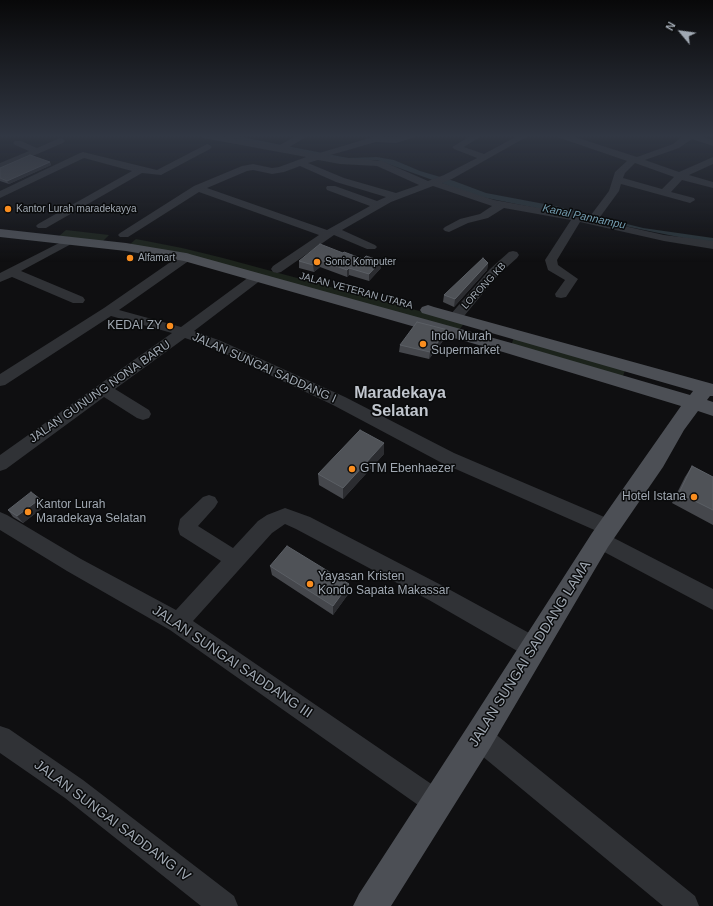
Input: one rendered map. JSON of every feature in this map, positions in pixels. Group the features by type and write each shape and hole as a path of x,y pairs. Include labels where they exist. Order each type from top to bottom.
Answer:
{"main road":[{"name":"JALAN VETERAN UTARA","path":"0,221 162,239 455,318 474,331"},
{"name":"JALAN VETERAN UTARA","path":"0,233 141,249 186,257 498,337 708,394"},
{"name":"JALAN SUNGAI SADDANG LAMA","path":"371,906 478,738 604,534 708,394"}],"street":[{"path":"0,195 38,177"},
{"path":"42,226 127,177"},
{"path":"124,235 198,188 223,177"},
{"path":"334,177 395,196"},
{"path":"426,177 492,193 545,202 650,227 713,237"},
{"path":"277,269 331,233 378,205 395,196 445,177"},
{"path":"664,193 679,177"},
{"path":"688,177 713,185"},
{"path":"596,214 613,193 618,180 690,200"},
{"path":"438,181 482,200 502,205 576,219 633,232 713,245"},
{"path":"325,185 378,205"},
{"path":"198,188 367,245 375,235"},
{"path":"449,229 464,221 484,216 502,205"},
{"path":"561,294 572,279 552,267 551,260 576,219"},
{"path":"0,278 69,241"},
{"name":"LORONG KB","path":"455,318 494,272 514,255"},
{"path":"0,381 109,311 186,257"},
{"path":"12,272 78,300"},
{"name":"JALAN GUNUNG NONA BARU","path":"0,464 183,332 257,276"},
{"name":"JALAN SUNGAI SADDANG I","path":"109,311 183,332 216,344 308,386 448,458 604,534 713,600"},
{"path":"103,389 143,414"},
{"path":"209,502 187,525 187,529 235,560"},
{"path":"178,622 265,527 274,520 285,516 303,523 436,593 534,648"},
{"name":"JALAN SUNGAI SADDANG III","path":"0,520 74,565 178,622 437,803"},
{"name":"JALAN SUNGAI SADDANG IV","path":"0,738 74,789 224,906"},
{"path":"478,738 685,906"}],"shaded area":[{"path":"66,230 109,235 102,242 58,237"},
{"path":"136,239 223,258 464,323 458,332 129,245"},
{"path":"514,337 626,368 621,381 511,346"}],"water":[{"name":"Kanal Pannampu","path":"425,177 441,177 486,193 555,206 643,228 713,238 713,244 477,196"}],"building":[{"path":"0,177 15,177 7,181"},
{"path":"320,244 363,259 366,256 381,261 369,274 349,268 347,270 320,260 313,265 299,261"},
{"path":"483,258 488,263 455,299 444,295"},
{"name":"Indo Murah Supermarket","path":"417,322 448,330 430,352 400,345"},
{"path":"360,430 384,443 343,488 318,474"},
{"path":"692,466 713,477 713,510 679,493"},
{"path":"31,492 40,499 17,516 8,510"},
{"name":"Yayasan Kristen Kondo Sapata Makassar","path":"287,546 349,584 333,606 270,566"}],"place":[{"name":"Kantor Lurah maradekayya","path":"8,209"},
{"name":"Alfamart","path":"130,258"},
{"name":"Sonic Komputer","path":"317,262"},
{"name":"KEDAI ZY","path":"170,326"},
{"name":"Indo Murah Supermarket","path":"423,344"},
{"name":"GTM Ebenhaezer","path":"352,469"},
{"name":"Hotel Istana","path":"694,497"},
{"name":"Kantor Lurah Maradekaya Selatan","path":"28,512"},
{"name":"Yayasan Kristen Kondo Sapata Makassar","path":"310,584"}],"district":[{"name":"Maradekaya Selatan","path":"400,403"}]}
